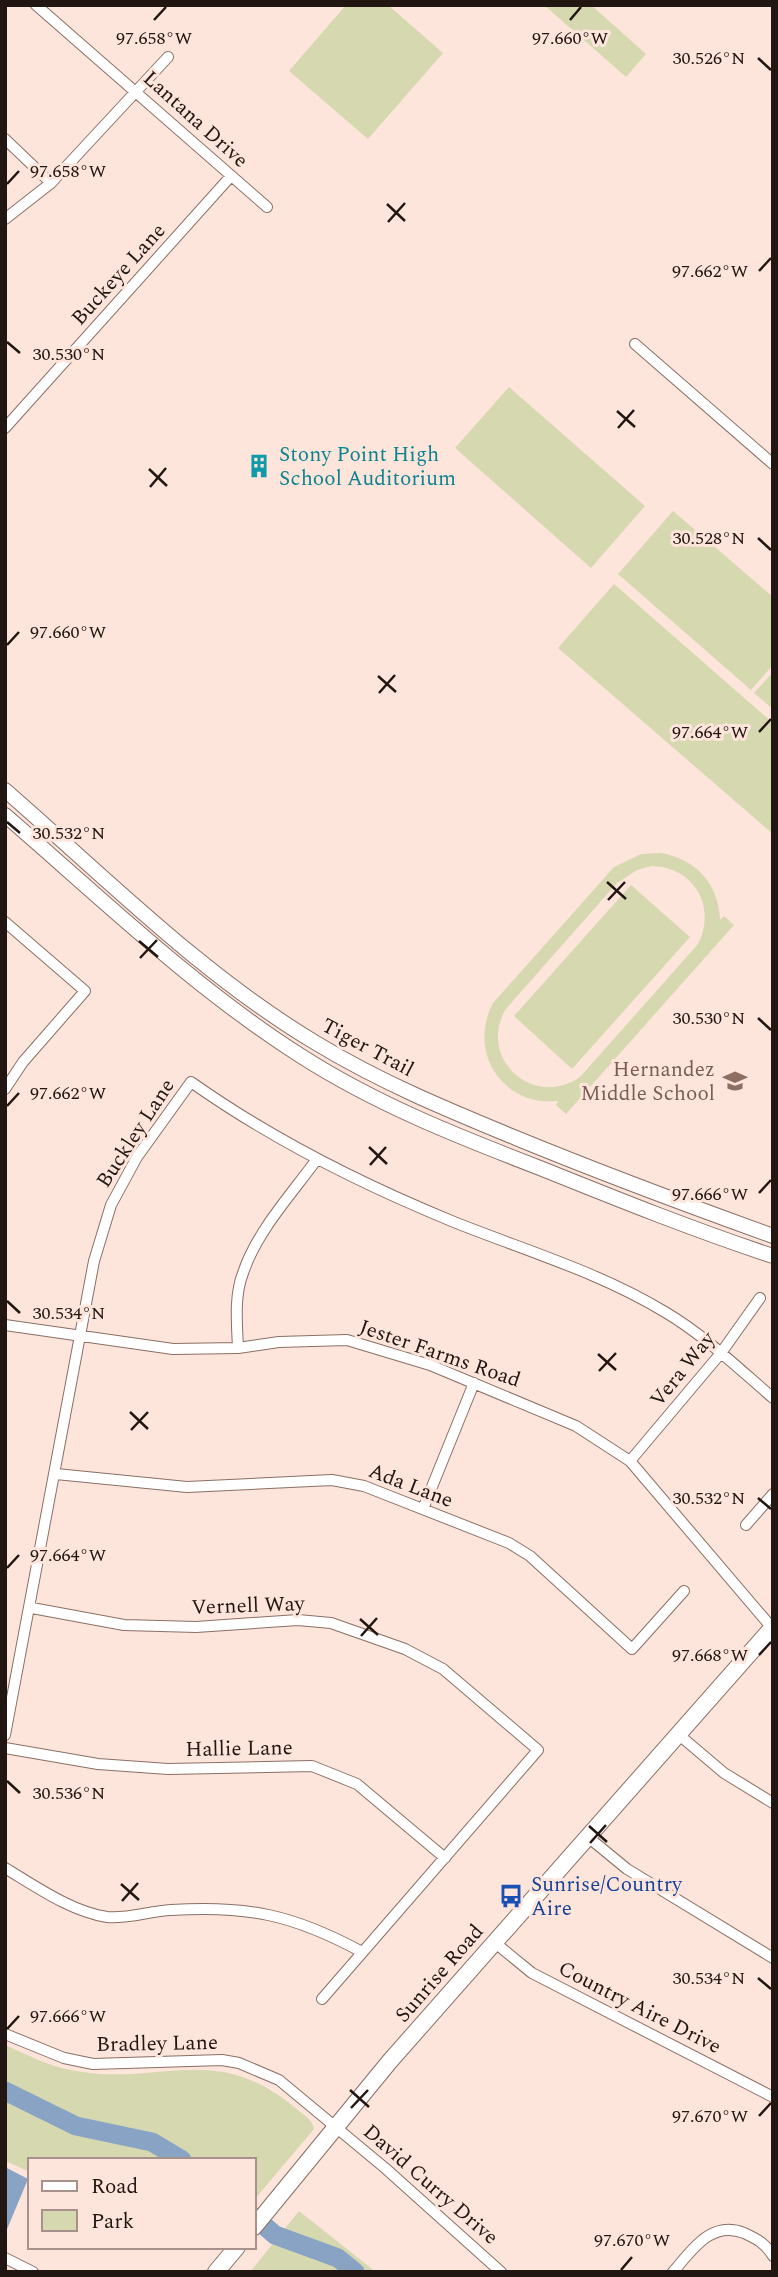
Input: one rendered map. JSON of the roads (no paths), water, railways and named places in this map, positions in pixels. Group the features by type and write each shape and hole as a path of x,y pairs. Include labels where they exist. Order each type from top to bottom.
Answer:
{"main road":[{"name":"Sunrise Road","path":"256,2225 336,2126 494,1942 772,1628"},
{"path":"216,2272 233,2252"}],"street":[{"name":"Lantana Drive","path":"36,5 267,207"},
{"path":"5,219 51,183 168,57"},
{"path":"5,139 51,183"},
{"name":"Buckeye Lane","path":"5,428 230,176"},
{"path":"635,344 772,462"},
{"name":"Tiger Trail","path":"5,790 200,960 258,1005 315,1043 423,1100 642,1189 773,1237"},
{"name":"Tiger Trail","path":"5,815 191,976 247,1020 349,1085 406,1114 475,1143 677,1224 773,1256"},
{"path":"5,922 85,991 23,1062 5,1089"},
{"name":"Buckley Lane","path":"5,1735 32,1608 94,1261 111,1205 137,1157 191,1082 249,1123 317,1159 452,1221 627,1291 666,1312 721,1353 773,1398"},
{"path":"237,1349 237,1304 242,1273 261,1236 317,1159"},
{"name":"Vera Way","path":"630,1461 721,1353 760,1298"},
{"name":"Jester Farms Road","path":"5,1325 173,1349 237,1349 279,1342 347,1340 385,1349 474,1384 576,1426 630,1461 772,1628"},
{"path":"424,1509 474,1384"},
{"name":"Ada Lane","path":"56,1474 187,1487 332,1480 364,1486 509,1544 530,1556 632,1649 684,1591"},
{"path":"746,1525 773,1494"},
{"name":"Vernell Way","path":"32,1608 124,1625 196,1627 298,1620 331,1623 405,1650 443,1668 538,1750 322,1998"},
{"path":"678,1734 723,1773 773,1803"},
{"name":"Hallie Lane","path":"5,1748 98,1764 168,1769 312,1766 357,1784 444,1858"},
{"path":"588,1837 642,1879 773,1958"},
{"path":"5,1868 93,1914 120,1917 182,1909 252,1910 312,1928 362,1952"},
{"name":"Country Aire Drive","path":"494,1942 532,1973 773,2097"},
{"name":"Bradley Lane","path":"5,2034 64,2058 93,2064 200,2058 239,2063 279,2080 336,2126"},
{"name":"David Curry Drive","path":"336,2126 501,2272"},
{"path":"673,2272 704,2238 721,2230 732,2229 759,2239 773,2256"},
{"path":"5,2258 33,2272"}],"water":[{"path":"5,2167 28,2179 5,2234"}],"waterway":[{"path":"5,2091 76,2126 152,2142 179,2158"},
{"path":"256,2219 275,2235 338,2258 355,2272"}],"place":[{"name":"Stony Point High School Auditorium","path":"259,466"},
{"name":"Hernandez Middle School","path":"735,1081"},
{"name":"Sunrise/Country Aire","path":"511,1896"}]}
